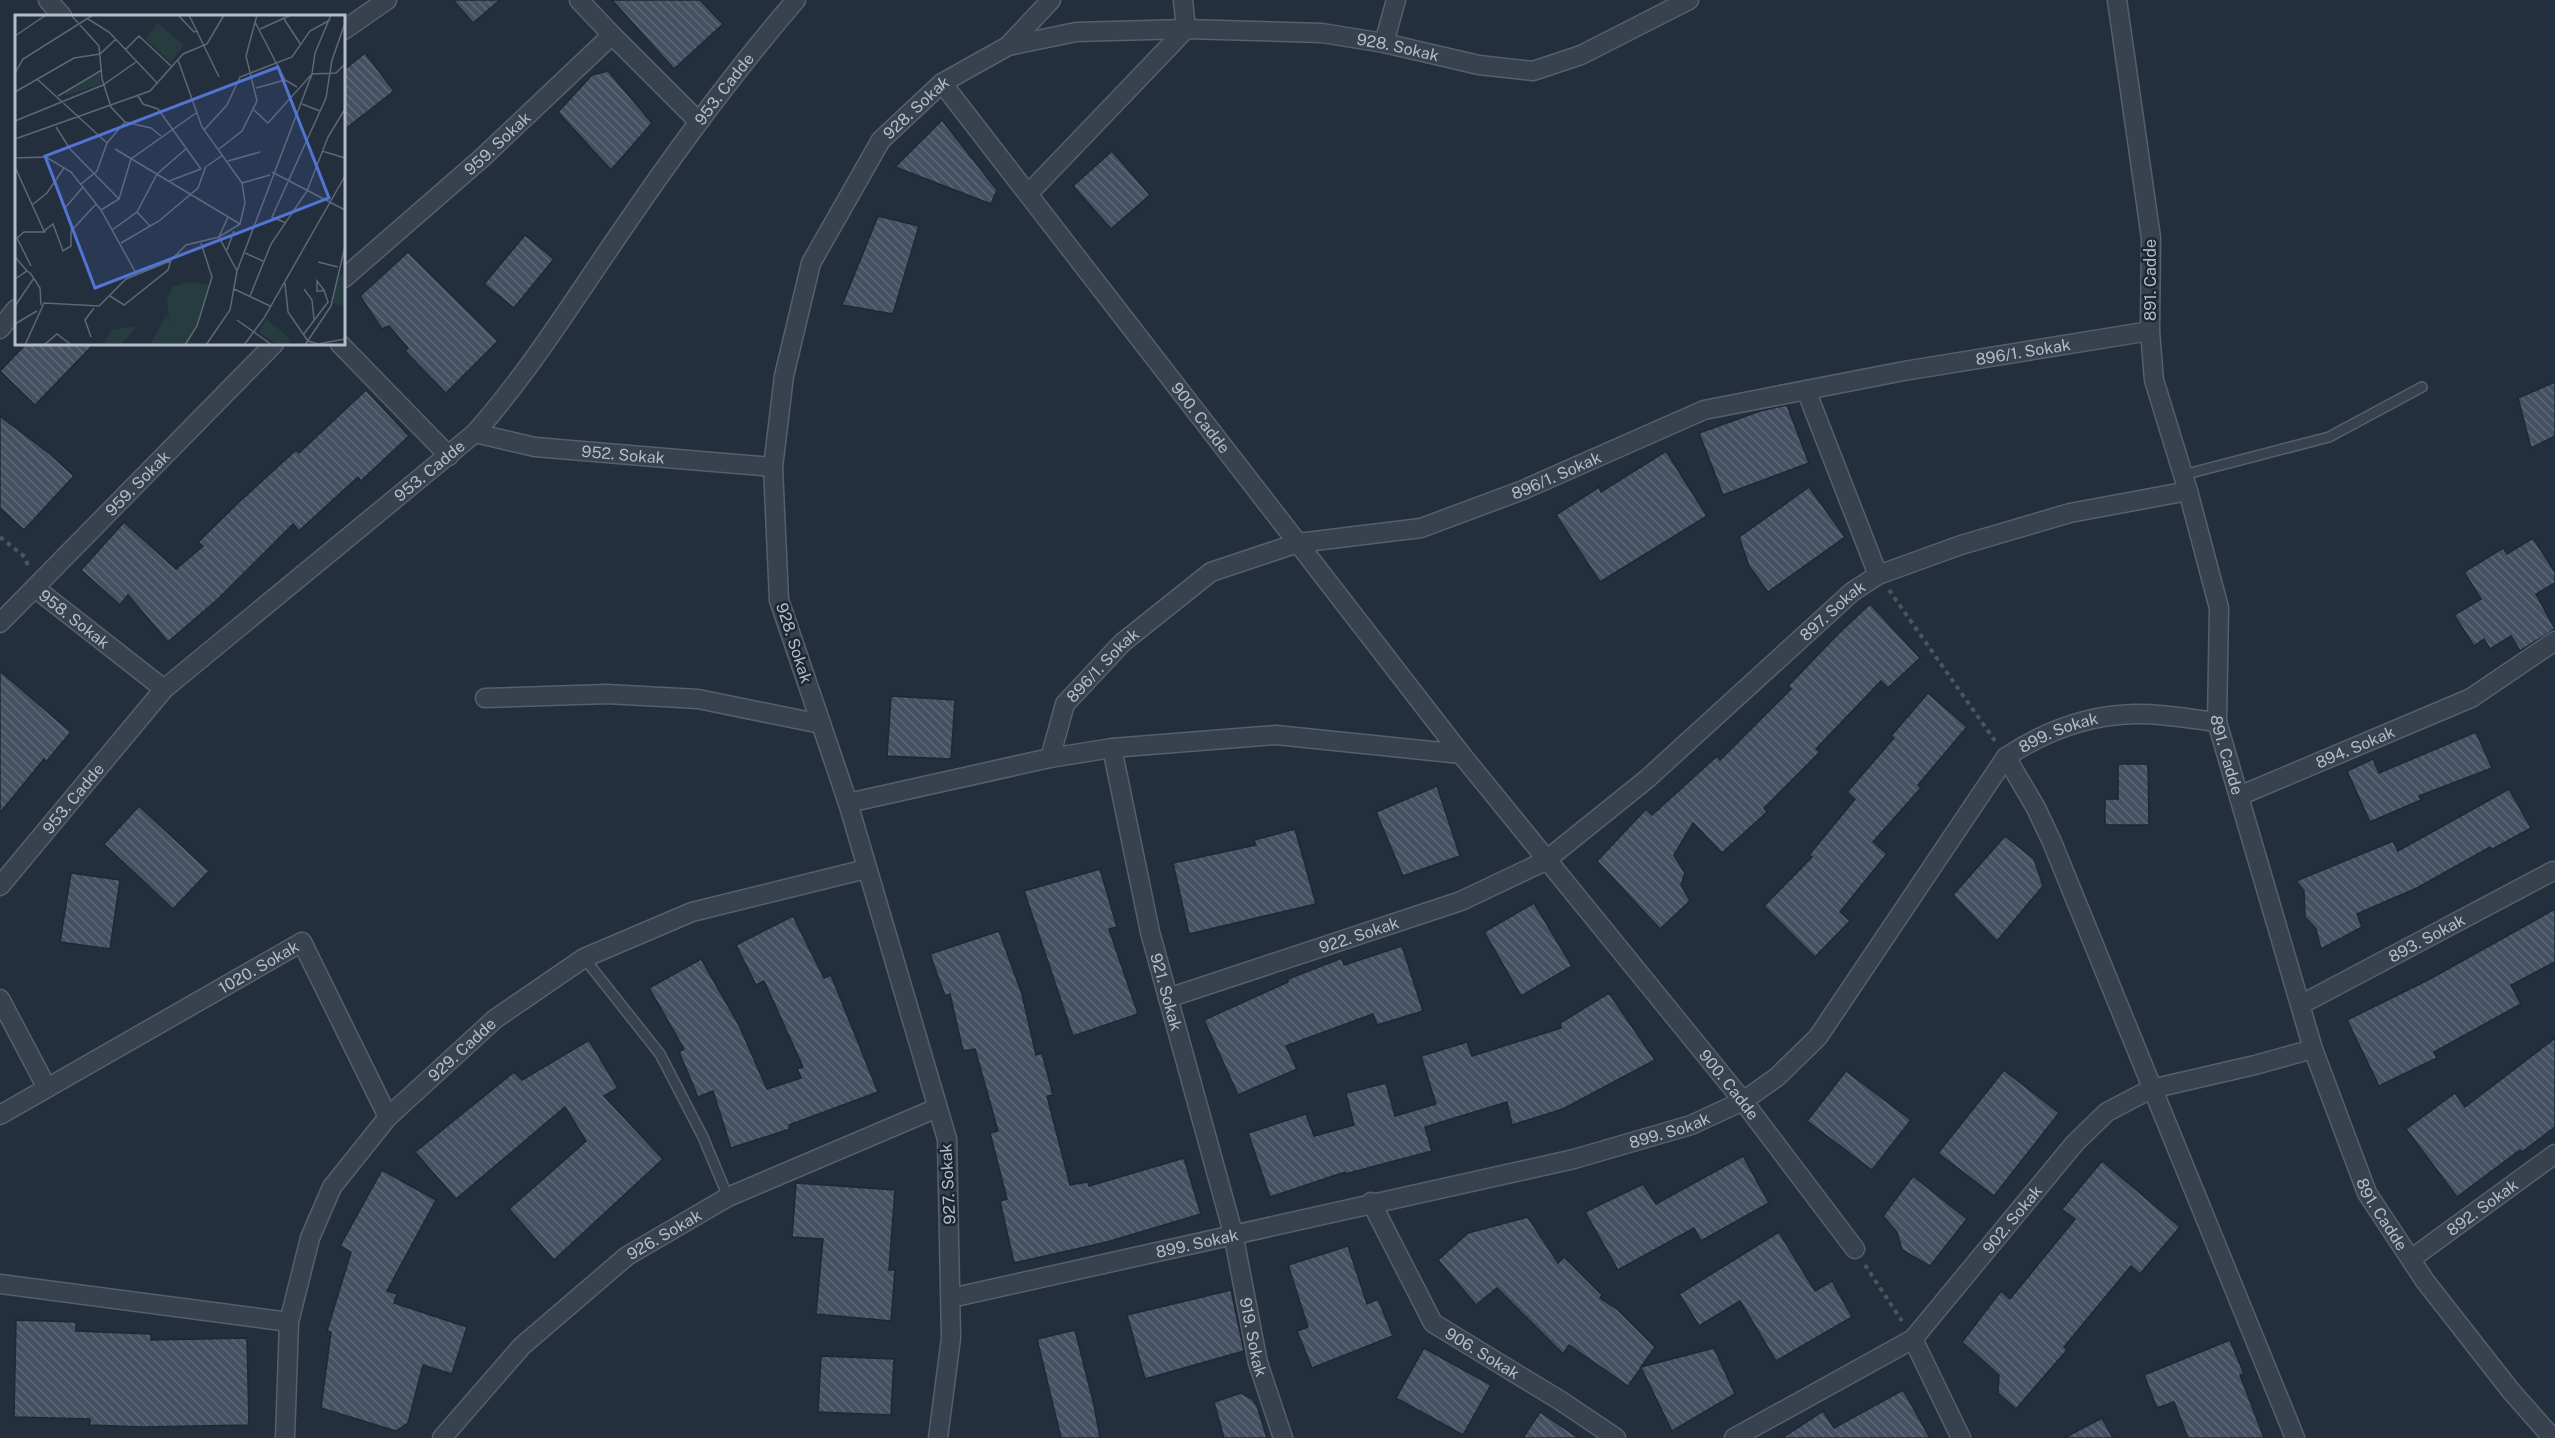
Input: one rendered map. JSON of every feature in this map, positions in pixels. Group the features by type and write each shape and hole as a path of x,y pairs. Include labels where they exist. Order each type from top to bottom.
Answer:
{"street":[{"path":"48,0 61,15"},
{"path":"345,29 387,0"},
{"path":"579,0 698,121"},
{"name":"953. Cadde","path":"0,886 164,690 475,433 514,389 698,121 745,59 796,0"},
{"path":"1008,46 1051,0"},
{"path":"1028,194 1186,29 1183,0"},
{"path":"1384,43 1396,0"},
{"name":"928. Sokak","path":"866,869 848,803 779,600 773,467 784,376 812,263 881,140 942,83 1008,46 1076,32 1186,29 1322,33 1384,43 1479,65 1533,71 1581,56 1689,0"},
{"name":"891. Cadde","path":"2117,0 2151,238 2150,331 2154,380 2186,483 2219,608 2217,722 2302,1004 2313,1048 2367,1193 2411,1259 2511,1391 2548,1433 2555,1436"},
{"name":"959. Sokak","path":"345,277 482,158 612,35"},
{"name":"900. Cadde","path":"942,83 1461,754 1545,861 1743,1101 1855,1249"},
{"path":"0,329 15,310"},
{"name":"896/1. Sokak","path":"1050,758 1065,704 1122,643 1211,572 1298,543 1421,528 1523,490 1704,410 1904,371 2150,331"},
{"name":"959. Sokak","path":"0,623 273,345"},
{"path":"341,345 449,456"},
{"path":"1806,390 1878,575"},
{"name":"952. Sokak","path":"475,433 535,447 773,467"},
{"name":"897. Sokak","path":"1545,861 1647,780 1852,592 1878,575 1961,545 2070,513 2186,483"},
{"name":"958. Sokak","path":"35,588 164,690"},
{"name":"894. Sokak","path":"2239,796 2471,698 2555,641"},
{"path":"485,698 607,694 698,699 821,724"},
{"name":"899. Sokak","path":"951,1298 1371,1202 1574,1159 1691,1125 1743,1101 1777,1077 1818,1037 2006,757 2030,741 2073,723 2135,714 2217,722"},
{"path":"848,803 1050,758 1112,748 1276,735 1461,754"},
{"name":"921. Sokak","path":"1112,748 1150,932 1233,1233"},
{"path":"2006,757 2036,808 2052,842 2151,1089 2229,1271 2295,1438"},
{"name":"922. Sokak","path":"1168,998 1461,901 1545,861"},
{"name":"929. Cadde","path":"285,1438 289,1322 310,1238 332,1187 388,1118 495,1019 584,958 692,912 866,869"},
{"name":"927. Sokak","path":"866,869 947,1139 951,1338 938,1438"},
{"name":"893. Sokak","path":"2302,1004 2553,872"},
{"name":"1020. Sokak","path":"47,1088 302,942 388,1118"},
{"path":"0,999 47,1088 0,1115"},
{"name":"902. Sokak","path":"1734,1438 1913,1339 2075,1143 2107,1112 2151,1089 2255,1065 2313,1048"},
{"name":"926. Sokak","path":"442,1438 522,1346 627,1256 728,1197 938,1108"},
{"name":"892. Sokak","path":"2411,1259 2555,1154"},
{"name":"906. Sokak","path":"1371,1202 1433,1323 1561,1401 1616,1438"},
{"name":"919. Sokak","path":"1233,1233 1258,1363 1283,1438"},
{"path":"0,1284 289,1322"},
{"path":"1913,1339 1961,1438"}],"lane":[{"path":"2186,483 2329,436 2422,387"},
{"path":"584,958 660,1054 703,1137 728,1197"}],"path":[{"name":"958. Sokak","path":"0,537 25,557 35,588"},
{"path":"1878,575 2006,757"},
{"path":"1855,1249 1913,1339"}],"building":[{"path":"453,0 500,0 473,23"},
{"path":"612,0 700,0 723,24 674,69"},
{"path":"365,53 394,91 345,129 345,69"},
{"path":"608,71 652,123 611,170 558,112 592,75"},
{"path":"942,120 997,190 991,204 895,167"},
{"path":"1112,151 1150,195 1111,229 1073,186"},
{"path":"878,216 919,226 893,314 842,305"},
{"path":"525,235 554,259 514,308 484,284"},
{"path":"408,252 498,341 446,393 405,351 408,348 389,326 382,329 360,296"},
{"path":"25,345 93,345 35,405 0,371"},
{"path":"2555,382 2555,436 2531,448 2518,398"},
{"path":"366,390 409,436 361,481 358,477 299,531 293,524 218,599 168,642 128,595 120,605 81,570 124,522 176,569 203,546 198,542 239,502 296,450 299,453"},
{"path":"1787,405 1809,463 1723,495 1699,433 1760,411"},
{"path":"0,416 50,454 74,476 24,530 0,508"},
{"path":"1666,451 1707,516 1600,582 1556,515 1599,487 1601,492"},
{"path":"1809,487 1845,537 1768,592 1749,566 1739,537"},
{"path":"2533,538 2555,572 2555,583 2536,594 2555,629 2520,651 2511,636 2490,649 2484,639 2474,646 2454,615 2481,599 2464,572 2503,548 2507,554"},
{"path":"1870,604 1920,658 1888,688 1881,681 1816,749 1820,752 1764,808 1767,812 1722,853 1693,823 1674,855 1685,873 1681,885 1690,901 1660,929 1597,861 1646,809 1652,815 1717,756 1720,760 1791,689 1788,686 1838,634"},
{"path":"0,671 71,732 46,762 44,759 0,813"},
{"path":"1928,693 1967,727 1918,785 1921,788 1873,842 1887,854 1840,912 1850,921 1815,957 1764,906 1812,857 1809,855 1855,799 1847,792 1894,738 1891,736"},
{"path":"891,696 955,700 951,759 887,756"},
{"path":"2476,732 2492,768 2419,796 2421,800 2370,822 2347,771 2373,759 2379,773"},
{"path":"2118,764 2148,764 2149,825 2105,825 2105,799 2118,799"},
{"path":"1437,786 1460,856 1403,876 1376,812"},
{"path":"2509,789 2531,828 2491,850 2490,847 2417,888 2357,914 2362,927 2321,949 2316,929 2305,917 2304,891 2296,881 2393,841 2398,851"},
{"path":"139,806 209,871 173,909 104,844"},
{"path":"1295,829 1316,904 1189,934 1173,863 1256,845 1254,840"},
{"path":"2005,836 2034,859 2043,886 1997,941 1953,895"},
{"path":"1100,869 1117,927 1109,929 1138,1014 1073,1036 1024,891"},
{"path":"71,873 120,880 110,949 60,942"},
{"path":"1534,903 1572,966 1521,996 1484,932"},
{"path":"2555,909 2555,962 2511,985 2521,1004 2434,1052 2437,1058 2379,1086 2347,1020 2428,980"},
{"path":"793,916 824,978 831,975 878,1092 789,1125 790,1129 731,1148 713,1091 698,1097 679,1052 684,1049 649,988 701,959 739,1025 767,1089 801,1078 797,1069 803,1067 764,981 756,985 736,945"},
{"path":"999,931 1022,994 1036,1055 1042,1053 1053,1095 1047,1096 1070,1185 1088,1182 1089,1186 1184,1158 1201,1214 1107,1242 1014,1263 1000,1201 1007,1199 990,1133 998,1131 975,1049 963,1051 950,994 945,996 930,954"},
{"path":"1402,946 1423,1011 1377,1025 1373,1014 1286,1046 1297,1069 1238,1095 1204,1020 1288,982 1288,979 1342,958 1344,965"},
{"path":"1609,993 1655,1060 1563,1109 1512,1125 1507,1102 1425,1127 1432,1151 1345,1174 1345,1172 1270,1197 1248,1133 1306,1114 1314,1136 1354,1125 1346,1093 1386,1083 1395,1116 1436,1104 1421,1056 1467,1042 1472,1056 1561,1028 1560,1023"},
{"path":"2555,1038 2555,1127 2457,1197 2406,1129 2455,1093 2465,1107"},
{"path":"589,1040 618,1088 604,1096 663,1159 554,1260 509,1209 586,1141 565,1107 456,1199 415,1152 514,1072 522,1080"},
{"path":"2004,1070 2059,1113 1994,1196 1938,1153"},
{"path":"1846,1071 1911,1120 1872,1170 1807,1121"},
{"path":"1743,1156 1769,1203 1701,1241 1694,1228 1618,1270 1585,1212 1643,1184 1656,1204"},
{"path":"2102,1161 2180,1227 2140,1274 2131,1266 2064,1347 2067,1350 2016,1409 1998,1393 1999,1375 1962,1342 2001,1291 2010,1299 2075,1219 2062,1209"},
{"path":"382,1170 436,1200 387,1291 397,1294 394,1303 467,1327 452,1374 423,1365 408,1423 396,1431 321,1408 331,1332 327,1331 351,1252 340,1246"},
{"path":"1913,1176 1967,1219 1930,1266 1902,1250 1897,1232 1883,1216"},
{"path":"796,1183 895,1190 889,1270 895,1270 891,1321 816,1314 823,1239 792,1237"},
{"path":"1528,1217 1558,1263 1564,1257 1602,1295 1600,1298 1617,1309 1655,1347 1641,1367 1714,1348 1735,1394 1672,1431 1641,1368 1628,1386 1569,1345 1563,1354 1497,1288 1476,1305 1438,1260 1468,1233"},
{"path":"1779,1232 1815,1291 1832,1281 1852,1317 1776,1361 1740,1301 1699,1326 1679,1294"},
{"path":"1348,1246 1367,1304 1378,1299 1393,1336 1312,1368 1297,1331 1308,1327 1288,1265"},
{"path":"1231,1290 1244,1351 1145,1379 1127,1315"},
{"path":"16,1320 76,1322 76,1331 151,1334 151,1340 247,1338 249,1425 142,1427 90,1425 90,1419 14,1417"},
{"path":"1075,1330 1100,1438 1061,1438 1037,1339"},
{"path":"2230,1340 2244,1374 2240,1375 2264,1438 2188,1438 2174,1402 2157,1408 2144,1375"},
{"path":"1424,1348 1491,1385 1463,1435 1396,1398"},
{"path":"821,1356 894,1359 891,1415 818,1412"},
{"path":"1903,1390 1930,1438 1782,1438 1823,1411 1834,1428"},
{"path":"1241,1393 1252,1399 1257,1406 1267,1438 1224,1438 1214,1402"},
{"path":"1540,1412 1579,1438 1523,1438"},
{"path":"2102,1418 2113,1438 2064,1438"}]}
